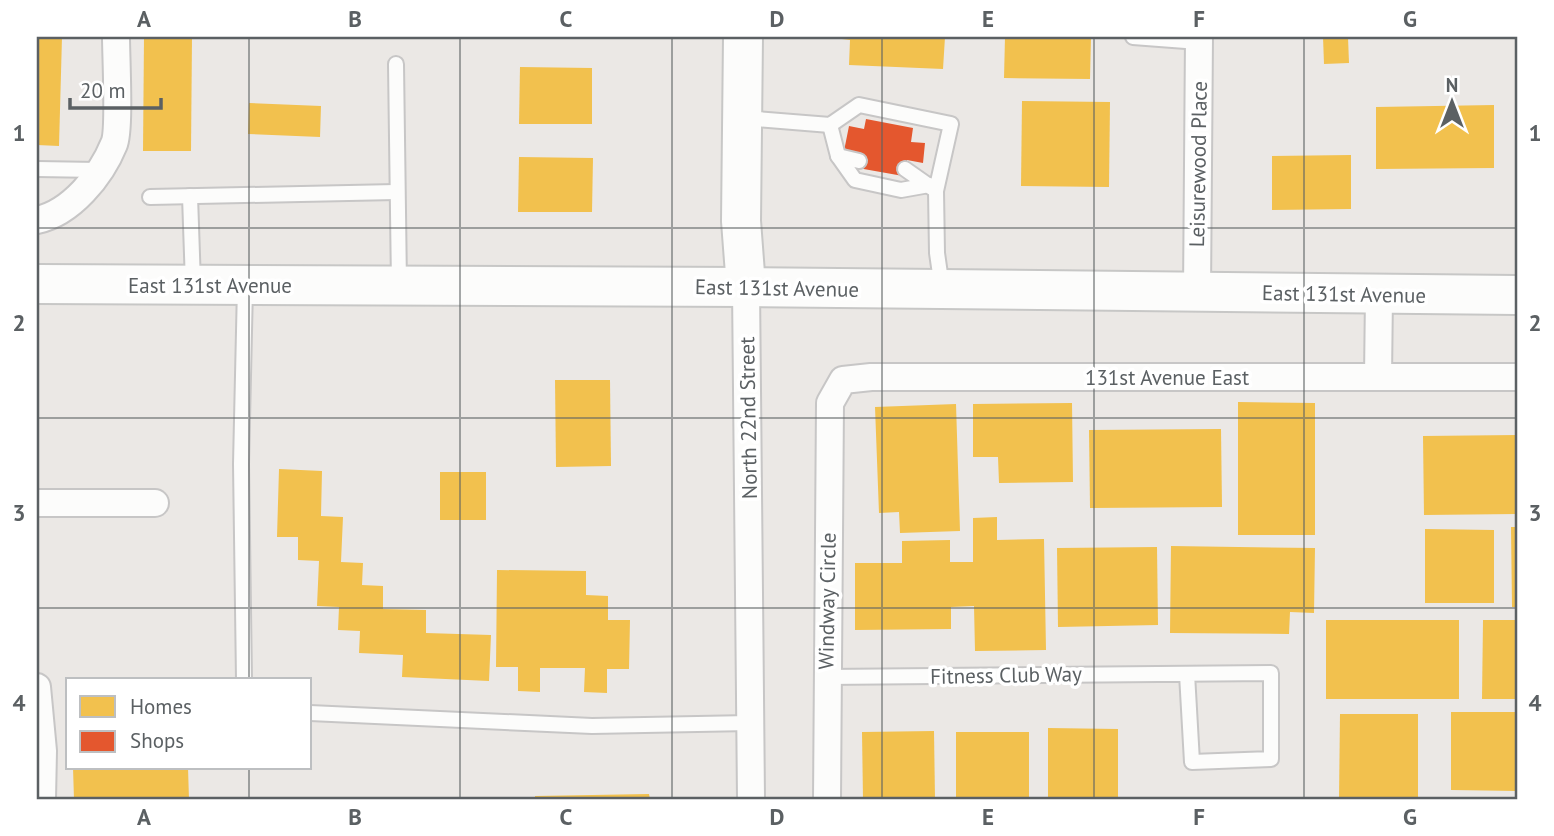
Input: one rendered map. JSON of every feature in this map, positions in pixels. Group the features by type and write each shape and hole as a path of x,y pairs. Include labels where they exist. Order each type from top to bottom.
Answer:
{"street":[{"path":"37,220 54,217 82,194 115,142 116,37"},
{"name":"North 22nd Street","path":"743,37 741,221 746,287 751,799"},
{"name":"Leisurewood Place","path":"1197,292 1199,39"},
{"name":"East 131st Avenue","path":"37,284 746,287 1517,295"},
{"path":"1378,377 1379,295"},
{"name":"131st Avenue East","path":"830,403 843,380 871,377 1517,377"},
{"name":"Windway Circle","path":"827,799 830,403"},
{"path":"37,503 155,503"},
{"path":"37,687 43,751 43,799"}],"lane":[{"path":"1133,37 1199,39"},
{"path":"396,64 399,286"},
{"path":"742,118 774,118 830,125 859,106 951,124 932,188 943,290"},
{"path":"830,125 838,156 855,180 901,190 932,188"},
{"path":"838,156 859,161"},
{"path":"37,169 97,170"},
{"path":"905,169 932,188"},
{"path":"150,197 396,192"},
{"path":"190,195 194,285"},
{"path":"244,678 241,464 245,286"},
{"name":"Fitness Club Way","path":"826,677 1270,673 1271,759 1192,762 1187,674"},
{"path":"312,713 592,726 750,723"}],"building: Homes":[{"path":"37,37 62,37 59,146 37,145"},
{"path":"144,37 192,37 191,151 143,151"},
{"path":"826,37 945,37 943,69 849,65 850,40"},
{"path":"1005,37 1091,37 1090,79 1004,78"},
{"path":"1323,37 1348,37 1349,63 1324,64"},
{"path":"520,67 592,68 592,124 519,124"},
{"path":"1022,101 1110,102 1109,187 1021,186"},
{"path":"249,103 321,106 320,137 248,134"},
{"path":"1494,105 1494,168 1376,169 1376,107"},
{"path":"1351,155 1351,209 1272,210 1272,156"},
{"path":"519,157 593,158 592,212 518,212"},
{"path":"555,380 610,380 611,466 556,467"},
{"path":"1238,402 1315,403 1315,535 1238,535"},
{"path":"1072,403 1073,482 999,483 998,457 973,457 973,404"},
{"path":"956,404 960,531 900,533 899,512 879,513 875,407"},
{"path":"1221,429 1222,507 1090,508 1089,430"},
{"path":"1517,435 1517,514 1424,515 1423,436"},
{"path":"279,469 322,471 321,516 343,517 341,562 363,563 362,585 383,586 383,609 426,610 426,633 491,635 489,681 402,677 403,655 359,653 360,631 338,630 339,607 317,606 319,561 298,560 298,537 277,537"},
{"path":"440,472 486,472 486,520 440,520"},
{"path":"997,517 997,540 1044,539 1046,650 975,651 974,606 951,607 951,629 855,630 855,563 902,563 902,541 950,540 950,562 973,562 973,518"},
{"path":"1511,527 1517,527 1517,607 1512,607"},
{"path":"1425,529 1494,530 1494,603 1425,603"},
{"path":"1171,546 1315,548 1314,613 1290,612 1289,634 1170,633"},
{"path":"1157,547 1158,625 1058,627 1057,548"},
{"path":"497,570 586,571 586,595 608,596 608,620 630,620 629,669 607,669 607,693 584,692 585,668 540,668 540,692 518,691 518,667 496,667"},
{"path":"1326,620 1459,620 1459,699 1326,699"},
{"path":"1483,620 1517,620 1517,699 1482,699"},
{"path":"1451,712 1517,712 1517,791 1451,790"},
{"path":"1340,714 1418,714 1418,799 1339,799"},
{"path":"1048,728 1118,729 1118,799 1048,799"},
{"path":"934,731 935,799 863,799 862,732"},
{"path":"956,732 1029,732 1029,799 956,799"},
{"path":"73,770 188,770 189,799 74,799"},
{"path":"649,794 650,799 535,799 535,796"}],"building: Shops":[{"path":"866,119 913,128 911,142 925,143 923,163 907,160 903,176 858,168 844,151 849,126 864,129"}]}
